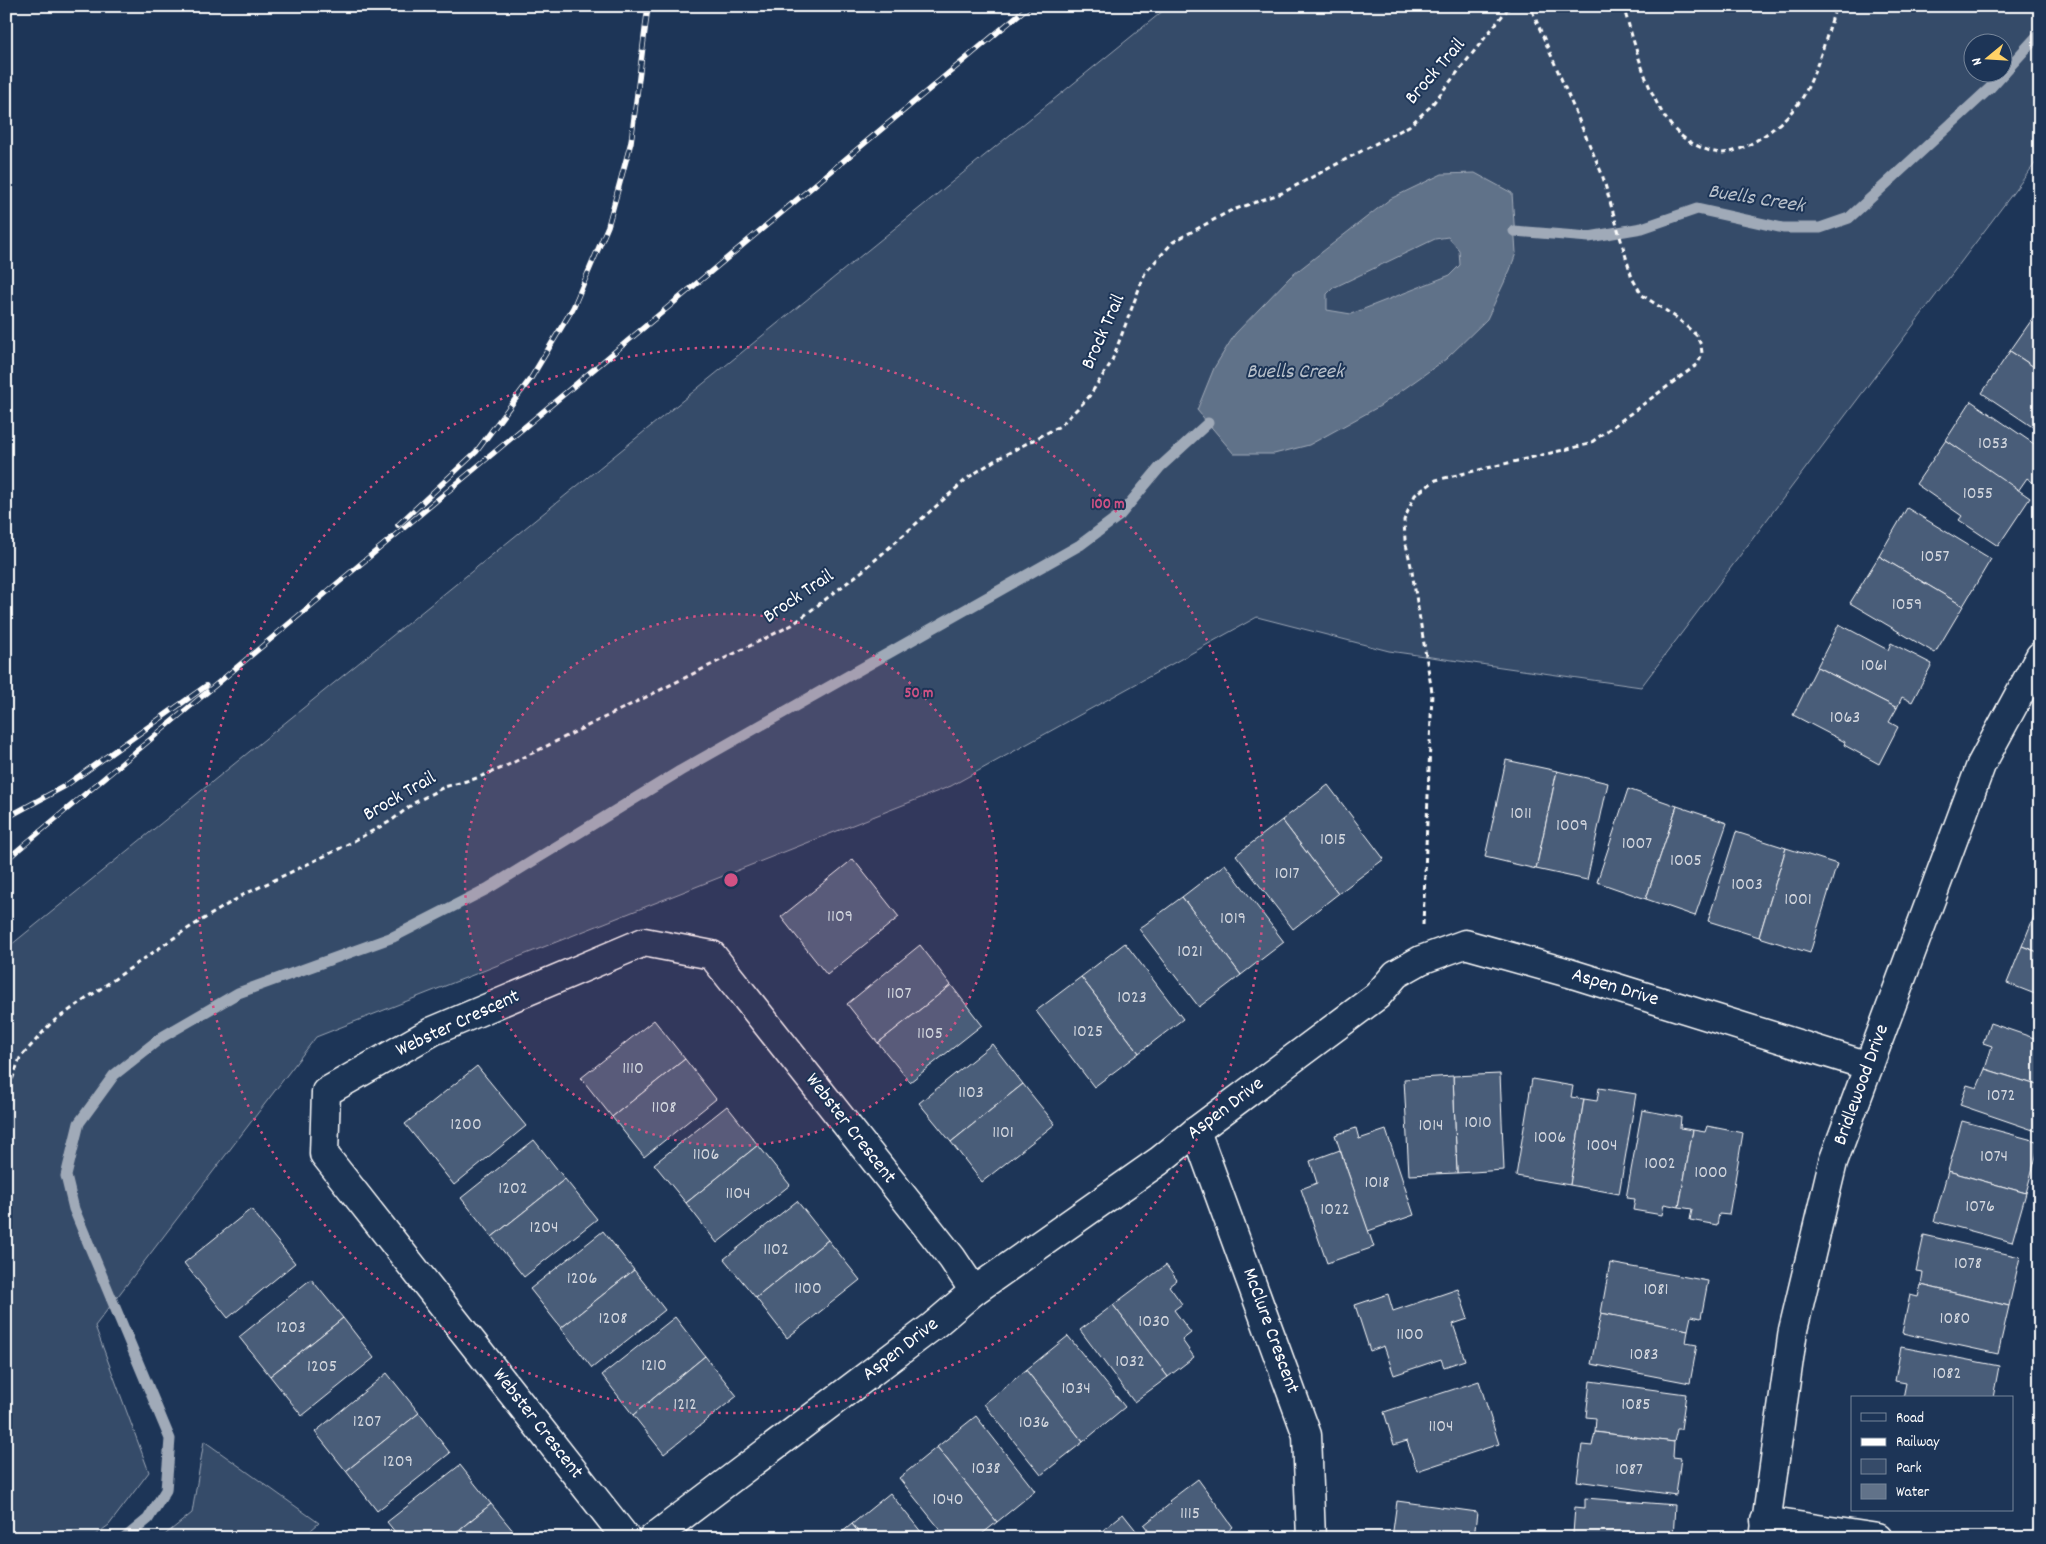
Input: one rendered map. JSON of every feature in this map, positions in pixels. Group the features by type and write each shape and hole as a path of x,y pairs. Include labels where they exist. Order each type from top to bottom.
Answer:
{"street":[{"name":"Bridlewood Drive","path":"1764,1530 1793,1330 1833,1162 1981,764 2040,656"},
{"name":"Webster Crescent","path":"626,1538 324,1154 326,1092 433,1031 644,942 712,954 952,1258 974,1291"},
{"name":"Aspen Drive","path":"654,1538 933,1326 974,1291 1158,1161 1377,996 1396,974 1421,960 1465,944 1568,973 1869,1066"},
{"name":"McClure Crescent","path":"1196,1131 1307,1435 1311,1538"},
{"path":"1764,1530 1878,1538"}],"path":[{"name":"Brock Trail","path":"6,1096 20,1058 51,1023 184,930 242,895 335,852 391,821 414,803 444,787 474,779 502,768 792,625 865,569 969,477 997,459 1060,426 1088,398 1112,363 1145,273 1173,242 1230,212 1282,194 1409,126 1430,107 1510,6"},
{"path":"1421,960 1432,692 1405,540 1404,520 1415,495 1436,480 1589,444 1698,364 1702,353 1701,344 1696,335 1678,318 1642,295 1632,278 1602,174 1530,6"},
{"path":"1623,6 1653,95 1666,118 1679,134 1699,147 1721,153 1738,149 1757,141 1785,118 1804,94 1820,58 1836,6"}],"green space":[{"path":"1169,6 2040,6 2040,157 1641,687 1389,651 1257,617 951,786 316,1037 95,1326 149,1472 109,1525 91,1538 6,1538 6,949"},
{"path":"204,1441 319,1523 302,1538 161,1538 192,1513"}],"water":[{"name":"Buells Creek","path":"1475,173 1512,193 1516,253 1487,319 1446,359 1380,406 1309,445 1274,454 1234,454 1197,410 1214,368 1235,334 1290,277 1390,199 1442,174","holes":["1448,237 1459,250 1460,265 1450,275 1351,314 1327,310 1327,294 1333,288 1435,239"]}],"building":[{"path":"2040,308 2040,371 2010,351"},
{"path":"2010,351 2040,371 2040,432 1982,393"},
{"path":"1971,401 2040,448 2040,476 2035,484 2027,478 2018,491 1946,440"},
{"path":"1946,440 2030,498 1998,546 1959,520 1962,516 1916,484"},
{"path":"1907,508 1991,559 1963,606 1879,556"},
{"path":"1879,556 1963,606 1935,653 1850,603"},
{"path":"1839,624 1888,650 1891,643 1932,664 1912,702 1902,697 1897,708 1817,667"},
{"path":"1817,667 1897,708 1889,722 1898,727 1879,764 1844,745 1845,742 1793,715"},
{"path":"1506,760 1557,771 1536,869 1485,857"},
{"path":"1557,771 1608,783 1587,880 1536,869"},
{"path":"1328,785 1384,859 1338,894 1282,820"},
{"path":"1628,789 1677,806 1646,899 1597,882"},
{"path":"1677,806 1727,823 1695,916 1646,899"},
{"path":"1282,820 1338,894 1293,929 1236,855"},
{"path":"1736,832 1786,848 1759,937 1708,921"},
{"path":"1786,848 1837,864 1810,953 1759,937"},
{"path":"853,859 899,917 827,975 781,917"},
{"path":"1225,864 1284,942 1241,975 1182,897"},
{"path":"1182,897 1241,975 1199,1007 1139,929"},
{"path":"2037,909 2040,910 2040,953 2022,946"},
{"path":"1125,943 1183,1019 1139,1053 1081,977"},
{"path":"920,945 951,985 878,1043 847,1004"},
{"path":"2022,946 2040,953 2040,996 2007,983"},
{"path":"1081,977 1139,1053 1094,1087 1036,1011"},
{"path":"951,985 982,1025 910,1082 878,1043"},
{"path":"654,1020 685,1059 612,1117 581,1078"},
{"path":"1990,1023 2040,1040 2040,1086 1985,1069 1992,1046 1983,1043"},
{"path":"992,1044 1023,1084 951,1142 919,1103"},
{"path":"685,1059 716,1099 644,1157 612,1117"},
{"path":"477,1066 526,1126 454,1185 405,1124"},
{"path":"1985,1069 2040,1086 2040,1120 2036,1131 1960,1105 1967,1085 1977,1088"},
{"path":"1500,1074 1504,1170 1457,1173 1453,1076"},
{"path":"1453,1076 1457,1173 1409,1175 1404,1079"},
{"path":"1532,1079 1573,1086 1571,1097 1584,1099 1570,1185 1516,1176"},
{"path":"1023,1084 1055,1124 982,1182 951,1142"},
{"path":"1599,1088 1636,1094 1619,1194 1570,1185 1584,1099 1597,1101"},
{"path":"727,1106 758,1145 686,1203 654,1164"},
{"path":"1642,1110 1681,1117 1680,1128 1693,1130 1679,1207 1664,1204 1662,1215 1633,1210 1635,1199 1626,1198"},
{"path":"1962,1121 2040,1142 2026,1193 1948,1171"},
{"path":"1707,1126 1743,1133 1729,1215 1719,1214 1717,1225 1690,1220 1692,1209 1679,1207 1693,1130 1705,1132"},
{"path":"1356,1128 1359,1139 1386,1130 1414,1215 1368,1231 1335,1135"},
{"path":"534,1140 565,1179 492,1237 461,1198"},
{"path":"758,1145 790,1185 717,1243 686,1203"},
{"path":"1340,1150 1374,1247 1327,1263 1301,1189 1317,1183 1310,1161"},
{"path":"1948,1171 2026,1193 2012,1242 1934,1221"},
{"path":"565,1179 597,1219 524,1277 492,1237"},
{"path":"797,1201 828,1240 756,1298 724,1259"},
{"path":"251,1209 295,1263 228,1318 184,1263"},
{"path":"603,1231 634,1270 561,1328 530,1289"},
{"path":"1924,1235 2020,1257 2009,1306 1921,1285 1923,1272 1916,1271"},
{"path":"828,1240 860,1280 787,1338 756,1298"},
{"path":"1610,1263 1708,1281 1701,1318 1691,1316 1688,1330 1601,1313"},
{"path":"1166,1265 1177,1280 1169,1286 1182,1304 1174,1310 1191,1333 1182,1340 1194,1357 1168,1377 1113,1305"},
{"path":"634,1270 665,1310 592,1368 561,1328"},
{"path":"311,1279 343,1318 270,1376 239,1337"},
{"path":"1921,1285 2009,1306 1998,1354 1902,1333 1910,1295 1918,1297"},
{"path":"1458,1289 1468,1319 1453,1324 1465,1360 1444,1367 1441,1359 1394,1375 1384,1346 1370,1351 1355,1305 1388,1294 1393,1311"},
{"path":"1113,1305 1168,1377 1134,1402 1080,1330"},
{"path":"1601,1313 1688,1330 1686,1343 1697,1345 1690,1383 1591,1364"},
{"path":"675,1317 705,1356 633,1415 602,1375"},
{"path":"343,1318 374,1358 302,1416 270,1376"},
{"path":"1068,1336 1125,1407 1083,1442 1026,1370"},
{"path":"1901,1347 1999,1366 1993,1396 1903,1396 1906,1383 1895,1381"},
{"path":"705,1356 737,1396 664,1454 633,1415"},
{"path":"1026,1370 1083,1442 1041,1475 984,1404"},
{"path":"387,1373 419,1413 346,1471 315,1432"},
{"path":"1479,1381 1499,1444 1417,1471 1407,1441 1394,1445 1384,1412"},
{"path":"1590,1381 1686,1394 1681,1429 1677,1429 1674,1442 1595,1432 1596,1418 1586,1417"},
{"path":"419,1413 450,1453 377,1511 346,1471"},
{"path":"976,1416 1035,1491 997,1522 937,1447"},
{"path":"1595,1432 1674,1442 1673,1457 1681,1458 1676,1495 1577,1481 1582,1445 1592,1446"},
{"path":"937,1447 997,1522 977,1538 947,1538 899,1478"},
{"path":"460,1465 491,1504 449,1538 400,1538 387,1522"},
{"path":"1198,1479 1233,1527 1219,1538 1154,1538 1144,1525 1171,1503 1169,1501"},
{"path":"890,1493 926,1538 863,1538 852,1524"},
{"path":"1585,1498 1675,1505 1673,1538 1582,1538 1582,1535 1573,1534 1575,1507 1585,1508"},
{"path":"1397,1501 1477,1512 1474,1538 1392,1538"},
{"path":"491,1504 519,1538 449,1538"},
{"path":"1123,1514 1142,1538 1093,1538"},
{"path":"852,1524 863,1538 835,1538"}],"waterway":[{"name":"Buells Creek","path":"1514,231 1589,237 1642,228 1697,209 1783,228 1820,228 1849,218 1990,88 2040,33"},
{"path":"125,1538 148,1519 166,1490 170,1439 74,1209 66,1176 79,1123 114,1075 162,1037 238,993 393,937 487,889 680,771 1080,545 1120,515 1160,467 1208,423"}],"railway":[{"path":"398,525 476,452 531,378 573,308 608,226 631,142 648,6"},
{"path":"6,860 1029,6"},
{"path":"6,818 65,786 206,686"}]}
